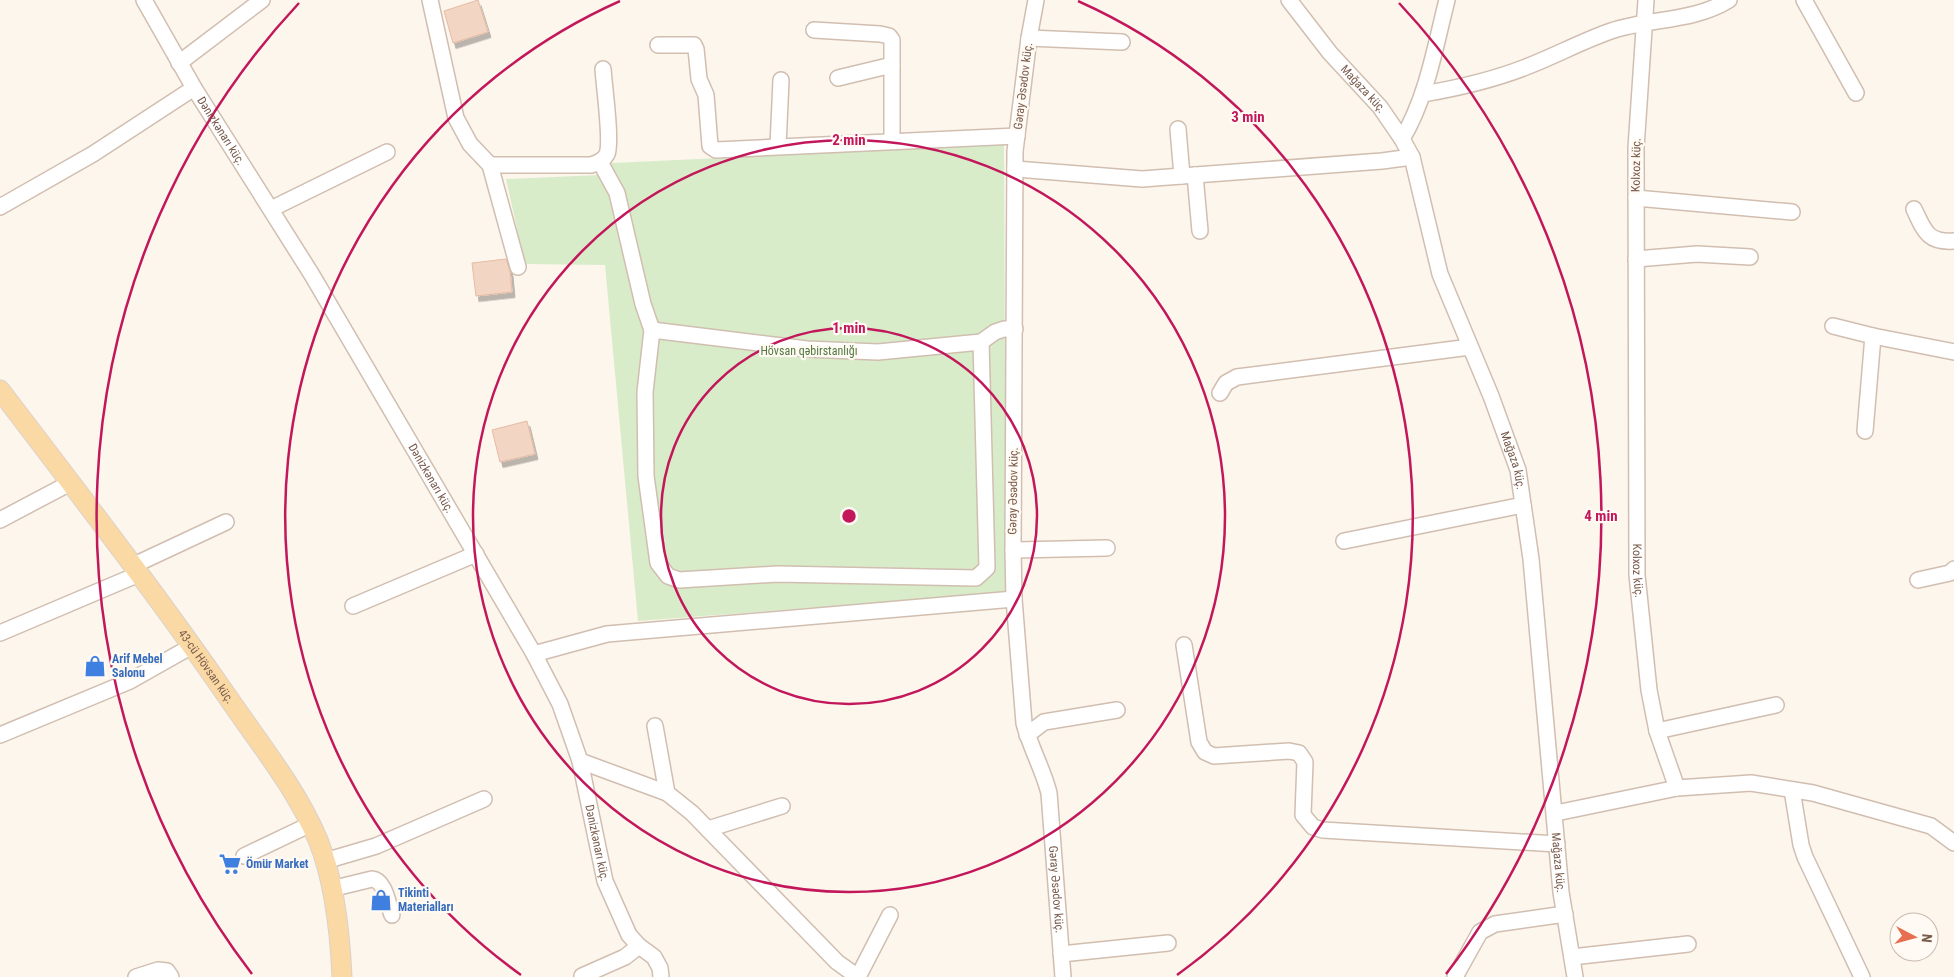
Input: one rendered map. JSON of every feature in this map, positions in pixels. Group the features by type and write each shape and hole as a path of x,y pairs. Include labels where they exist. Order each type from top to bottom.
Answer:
{"main road":[{"name":"43-cü Hövsan küç.","path":"0,390 192,646 296,795 311,824 325,861 339,933 342,977"}],"street":[{"name":"Dənizkənarı küç.","path":"144,0 194,88 317,283 534,654 560,704 580,761 605,881 629,934 639,946 654,958 660,968 661,977"},
{"path":"180,63 262,0"},
{"path":"430,0 456,118 470,144 490,165 518,268"},
{"name":"Gəray Əsədov küç.","path":"1036,0 1029,38 1017,136 1015,169 1014,599 1024,723 1027,735 1044,773 1049,793 1063,977"},
{"name":"Mağaza küç.","path":"1290,0 1330,53 1380,107 1412,157 1440,274 1491,396 1518,470 1532,559 1556,813 1557,844 1565,914 1576,977"},
{"path":"1402,139 1413,120 1423,94 1447,0"},
{"name":"Kolxoz küç.","path":"1646,0 1636,148 1637,576 1648,690 1657,730 1676,788"},
{"path":"1423,94 1460,88 1525,68 1610,31 1698,14 1729,0"},
{"path":"1804,0 1856,93"},
{"path":"814,30 880,34 889,36 892,40 892,141"},
{"path":"1029,38 1122,42"},
{"path":"658,44 694,45 699,79 706,95 710,146 716,150 1017,136"},
{"path":"838,78 892,65"},
{"path":"490,165 591,165 600,162 607,153 608,140 603,70"},
{"path":"778,146 781,80"},
{"path":"0,207 93,154 194,88"},
{"path":"1178,129 1200,232"},
{"path":"271,209 387,152"},
{"path":"1015,169 1142,179 1382,161 1412,157"},
{"path":"600,162 617,193 643,304 652,330 646,392 646,476 658,563 668,576 680,580 777,574 976,578 983,574 987,568 981,342"},
{"path":"1636,198 1792,212"},
{"path":"1914,209 1925,234 1935,239 1954,241"},
{"path":"1636,259 1697,254 1750,257"},
{"path":"1833,326 1954,352"},
{"path":"652,330 807,349 878,352 981,342 995,332 1004,329 1015,329"},
{"path":"1865,430 1873,336"},
{"path":"1220,394 1226,383 1237,377 1470,346"},
{"path":"0,520 70,483"},
{"path":"1344,541 1523,505"},
{"path":"0,633 135,570 226,522"},
{"path":"1013,550 1107,548"},
{"path":"352,606 476,554"},
{"path":"1918,580 1950,573 1954,568"},
{"path":"534,654 607,634 1014,599"},
{"path":"1184,645 1199,742 1205,752 1214,756 1290,751 1299,753 1305,762 1304,815 1313,827 1323,830 1557,844"},
{"path":"0,735 130,681 192,646"},
{"path":"1657,730 1776,706"},
{"path":"1027,735 1044,722 1117,710"},
{"path":"655,726 667,793"},
{"path":"580,761 667,793 692,813 837,962 858,977 890,915"},
{"path":"1556,813 1676,788 1751,783 1813,793 1931,826 1954,843"},
{"path":"1792,790 1804,857 1862,977"},
{"path":"325,861 376,846 484,799"},
{"path":"708,829 782,806"},
{"path":"244,856 311,824"},
{"path":"331,889 377,879 381,883 392,915"},
{"path":"1455,977 1480,932 1495,924 1565,914"},
{"path":"1061,954 1168,944"},
{"path":"1572,957 1688,944"},
{"path":"582,976 625,957 639,946"},
{"path":"136,977 158,970 167,971 171,977"}],"green space":[{"name":"Hövsan qəbirstanlığı","path":"1004,145 1006,593 638,621 605,265 525,264 506,179 599,175 612,163"}],"building":[{"path":"478,0 488,32 453,43 444,11"},
{"path":"506,259 510,271 512,292 476,296 472,263"},
{"path":"527,421 535,454 500,462 492,430"}],"place":[{"name":"Arif Mebel Salonu","path":"95,666"},
{"name":"Ömür Market","path":"230,864"},
{"name":"Tikinti Materialları","path":"381,900"}]}
